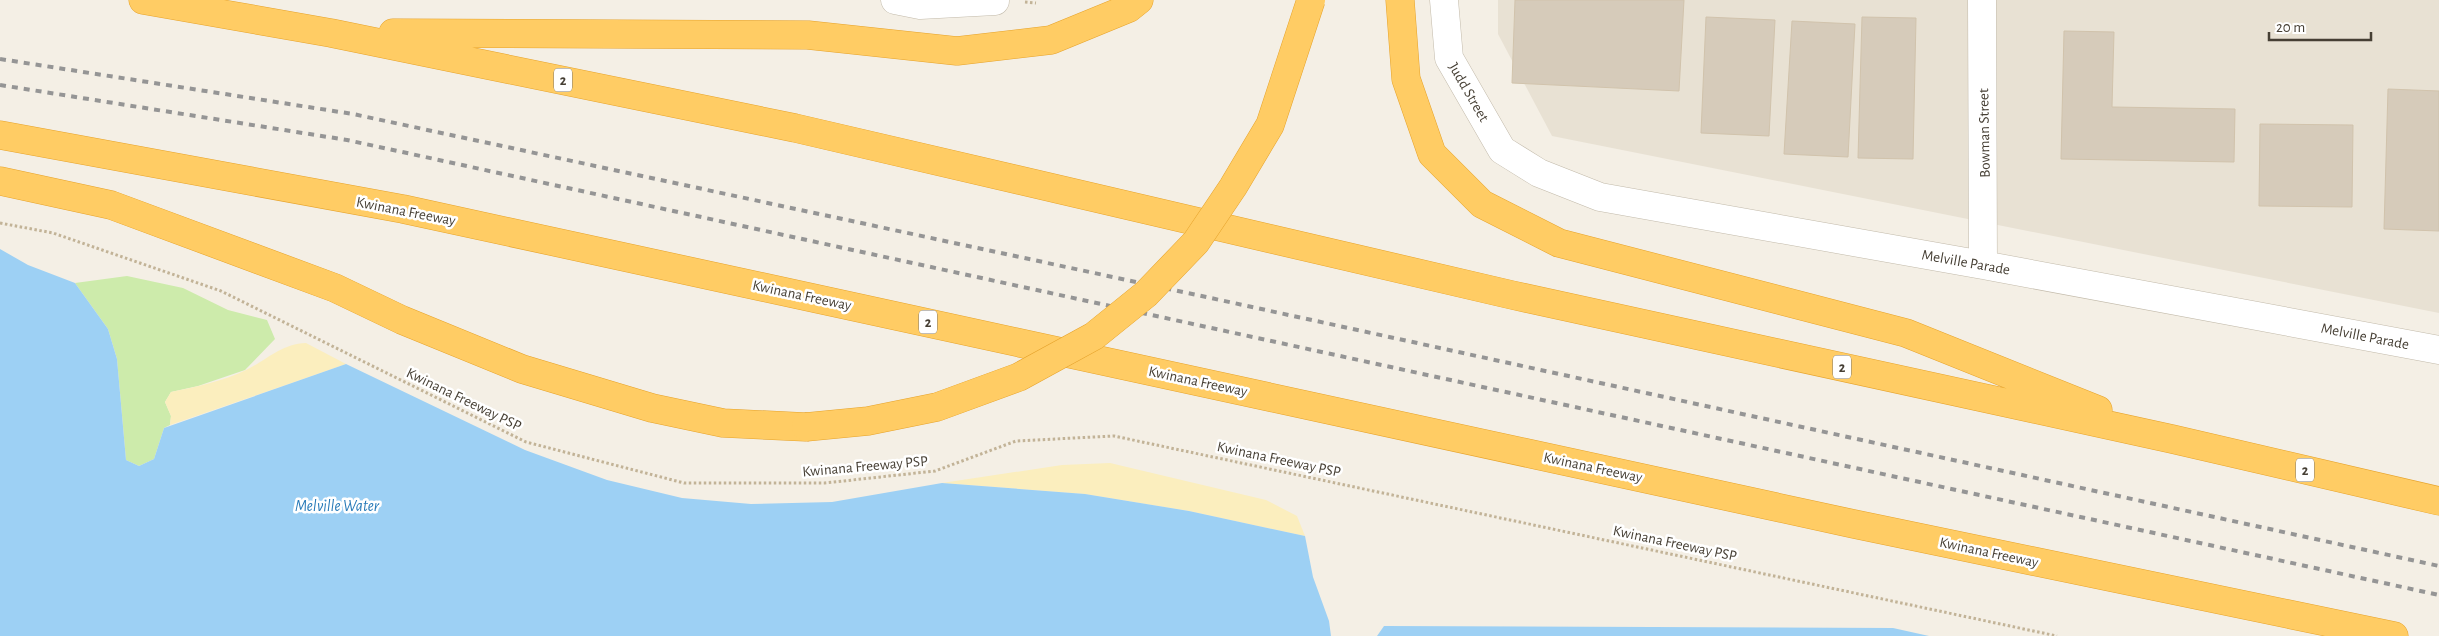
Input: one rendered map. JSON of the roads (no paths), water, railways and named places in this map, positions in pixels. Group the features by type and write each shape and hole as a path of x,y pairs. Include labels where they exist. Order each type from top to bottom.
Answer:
{"highway":[{"name":"2","path":"143,0 331,33 795,128 1512,295 2172,439 2439,501"},
{"path":"331,33 808,35 957,51 1051,40 1129,8 1140,0"},
{"path":"0,181 111,205 335,288 402,320 522,370 652,408 723,423 806,427 868,421 938,407 1019,377 1094,336 1146,294 1196,242 1233,187 1270,125 1311,0"},
{"path":"1400,0 1406,79 1432,154 1482,204 1559,243 1906,333 2172,439"},
{"name":"Kwinana Freeway","path":"0,135 403,210 1854,524 2394,636"}],"street":[{"path":"895,0 920,5 995,1"},
{"name":"Judd Street","path":"1444,0 1449,58 1502,150"},
{"name":"Bowman Street","path":"1982,0 1983,265"},
{"name":"Melville Parade","path":"1502,150 1539,173 1600,197 1983,265 2439,350"}],"water":[{"name":"Melville Water","path":"0,249 28,265 75,283 108,329 117,359 126,460 139,466 154,459 164,428 346,364 525,450 607,480 682,498 751,504 832,502 942,483 1085,494 1189,511 1305,536 1313,577 1329,621 1331,636 0,636"},
{"path":"1384,626 1893,628 1929,636 1377,636"}],"railway":[{"path":"0,59 353,114 1220,300 2439,566"},
{"path":"0,85 347,140 2439,595"}]}
